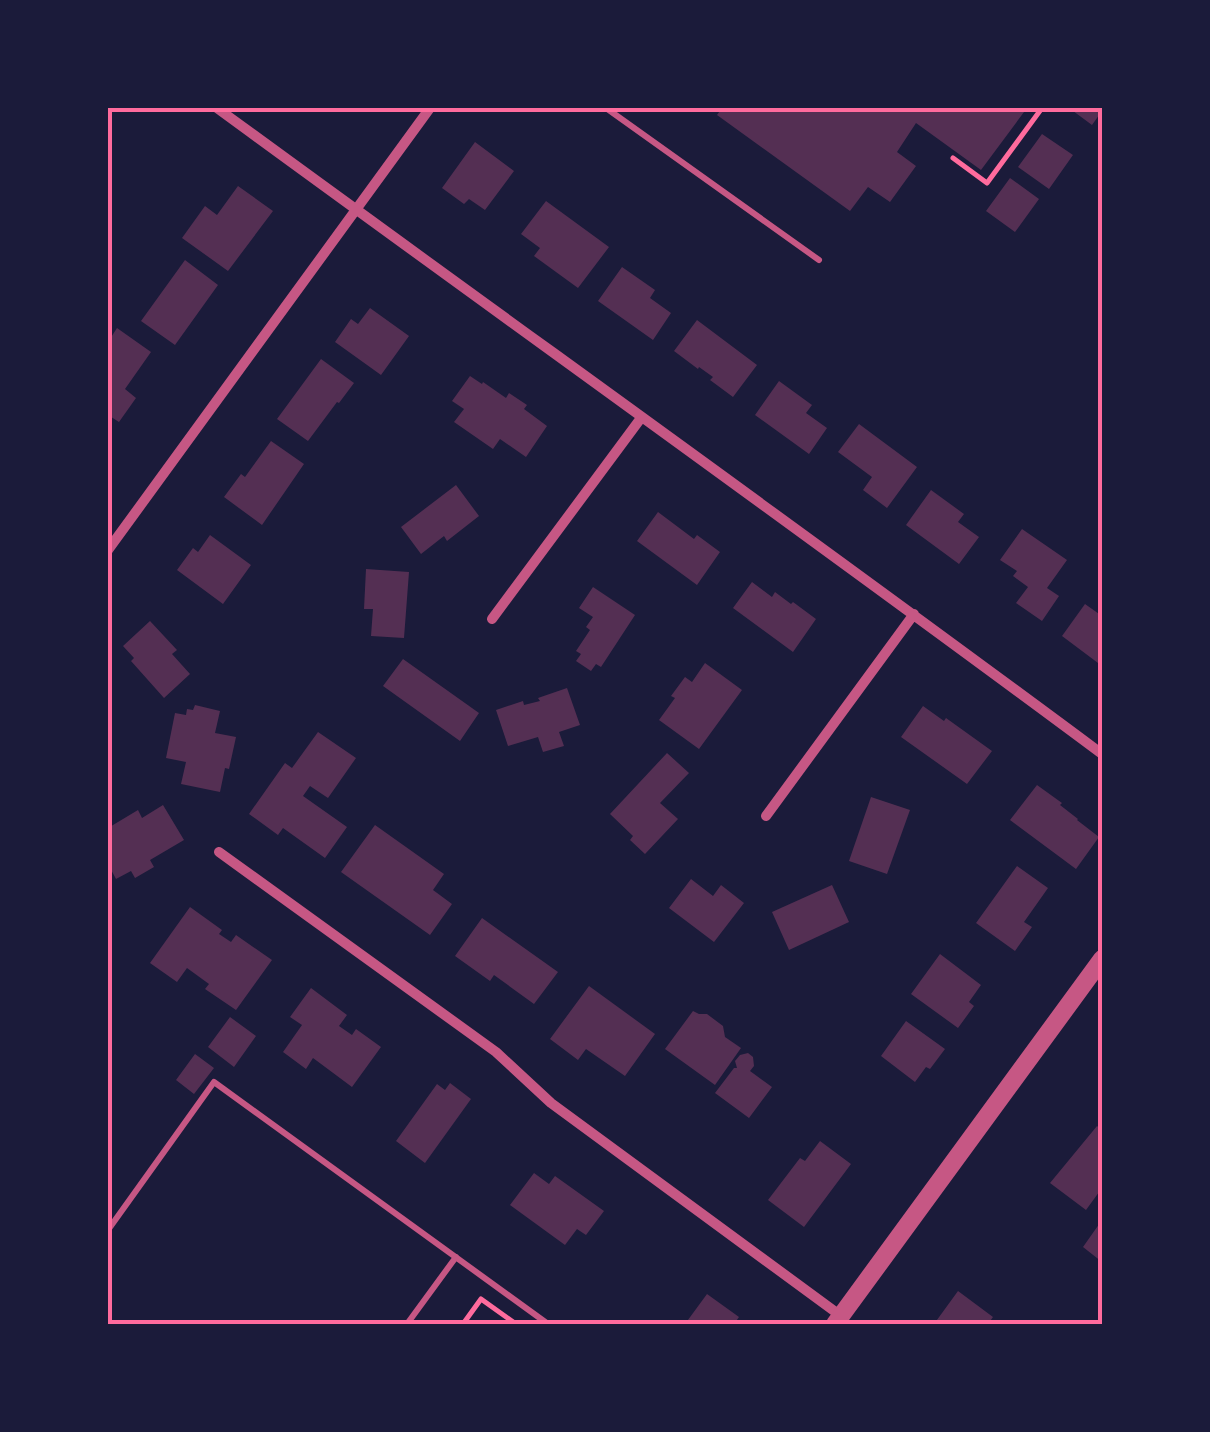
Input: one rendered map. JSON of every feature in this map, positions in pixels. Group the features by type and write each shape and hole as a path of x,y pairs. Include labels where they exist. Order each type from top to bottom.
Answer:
{"street":[{"path":"217,108 1102,754"},
{"path":"108,550 430,108"},
{"path":"492,619 641,418"},
{"path":"766,816 914,614"},
{"path":"219,852 496,1052 551,1103 838,1320 1102,959"}],"lane":[{"path":"606,108 820,260"},
{"path":"108,1230 214,1082 548,1324"},
{"path":"408,1324 456,1258"}],"path":[{"path":"953,158 987,183 1042,108"},
{"path":"463,1324 481,1299 516,1324"}],"building":[{"path":"722,108 1027,108 981,170 916,123 897,152 916,166 890,202 868,187 850,211 717,115"},
{"path":"1069,108 1102,108 1102,111 1092,125"},
{"path":"1042,134 1073,155 1049,189 1018,167"},
{"path":"475,142 514,171 485,210 469,199 464,204 442,188"},
{"path":"1010,178 1039,199 1015,232 986,211"},
{"path":"238,186 273,211 228,271 182,238 205,206 217,215"},
{"path":"546,201 609,247 578,288 534,256 540,248 521,234"},
{"path":"185,260 218,285 175,345 141,321"},
{"path":"622,267 655,290 650,298 671,313 653,340 598,301"},
{"path":"370,308 409,336 381,375 335,342 351,319 358,324"},
{"path":"697,320 757,365 733,397 710,380 713,377 674,351"},
{"path":"117,328 151,352 125,389 136,398 119,422 108,415 108,342"},
{"path":"321,359 354,383 308,441 277,419"},
{"path":"470,376 506,398 509,393 547,426 526,457 500,439 493,449 454,422 464,409 452,401"},
{"path":"779,381 812,405 806,413 827,428 809,454 755,415"},
{"path":"859,424 917,467 887,508 863,490 872,477 838,452"},
{"path":"271,441 304,464 262,525 224,497 241,474 245,477"},
{"path":"456,485 479,516 447,541 444,536 421,554 401,527"},
{"path":"931,490 964,514 958,522 979,537 959,564 906,525"},
{"path":"658,512 694,539 697,535 720,552 697,585 637,541"},
{"path":"1022,529 1067,560 1047,588 1059,596 1042,621 1016,603 1028,587 1013,576 1017,571 1000,560"},
{"path":"210,535 251,565 223,604 177,570 193,548 198,552"},
{"path":"366,569 409,572 404,638 371,636 373,609 364,609"},
{"path":"752,582 772,597 775,592 793,602 816,619 793,652 733,608"},
{"path":"593,587 635,615 601,667 596,664 591,671 576,661 581,654 576,651 590,630 586,627 593,617 579,608"},
{"path":"1085,604 1102,616 1102,666 1062,636"},
{"path":"150,621 177,650 172,654 190,674 164,698 131,661 134,658 123,646"},
{"path":"403,659 479,713 460,741 383,686"},
{"path":"705,663 742,690 699,749 659,720 685,677 692,682"},
{"path":"567,688 580,725 559,732 564,746 543,752 538,737 508,746 496,710 523,701 524,705 540,701 538,698"},
{"path":"195,705 220,711 215,733 236,737 220,792 181,784 186,762 166,758 175,713 186,715 187,709 193,710"},
{"path":"923,706 992,751 967,784 901,737"},
{"path":"318,732 356,758 328,798 310,786 303,796 347,827 325,858 283,828 278,835 249,814 285,763 292,768"},
{"path":"667,753 689,773 660,803 678,819 645,854 610,814"},
{"path":"1037,785 1099,837 1076,869 1010,820"},
{"path":"871,797 910,810 887,874 849,861"},
{"path":"163,805 184,840 150,860 154,867 135,878 131,871 116,879 108,864 108,828 138,810 142,818"},
{"path":"375,825 444,874 433,890 452,904 430,935 341,872"},
{"path":"1017,866 1048,888 1024,922 1032,927 1015,951 976,923"},
{"path":"691,879 713,896 721,885 744,903 714,942 669,908"},
{"path":"832,885 849,922 789,950 772,912"},
{"path":"190,907 222,930 219,934 231,942 236,935 272,960 236,1010 205,989 209,984 187,968 177,982 150,963"},
{"path":"482,918 558,972 534,1004 494,975 490,981 455,956"},
{"path":"940,954 981,985 969,1002 974,1006 958,1028 911,994"},
{"path":"589,986 655,1034 625,1076 586,1049 578,1060 550,1039"},
{"path":"311,988 347,1015 339,1026 352,1035 356,1029 381,1047 352,1087 313,1058 306,1069 283,1052 302,1025 290,1017"},
{"path":"693,1011 707,1014 723,1026 725,1037 741,1048 715,1085 665,1049"},
{"path":"230,1017 256,1036 234,1067 208,1047"},
{"path":"906,1021 945,1049 915,1082 881,1056"},
{"path":"748,1053 754,1066 750,1071 772,1087 749,1118 715,1093 737,1068 735,1061"},
{"path":"195,1054 214,1068 194,1094 176,1080"},
{"path":"450,1083 471,1099 425,1163 396,1141 437,1084 445,1090"},
{"path":"1097,1126 1102,1130 1102,1188 1086,1210 1050,1183"},
{"path":"820,1141 851,1164 804,1227 768,1200 800,1158 805,1161"},
{"path":"534,1173 549,1184 555,1176 604,1211 586,1235 577,1229 565,1245 510,1205"},
{"path":"1102,1220 1102,1262 1083,1247"},
{"path":"958,1291 993,1317 988,1324 934,1324"},
{"path":"707,1294 739,1317 734,1324 685,1324"}]}
